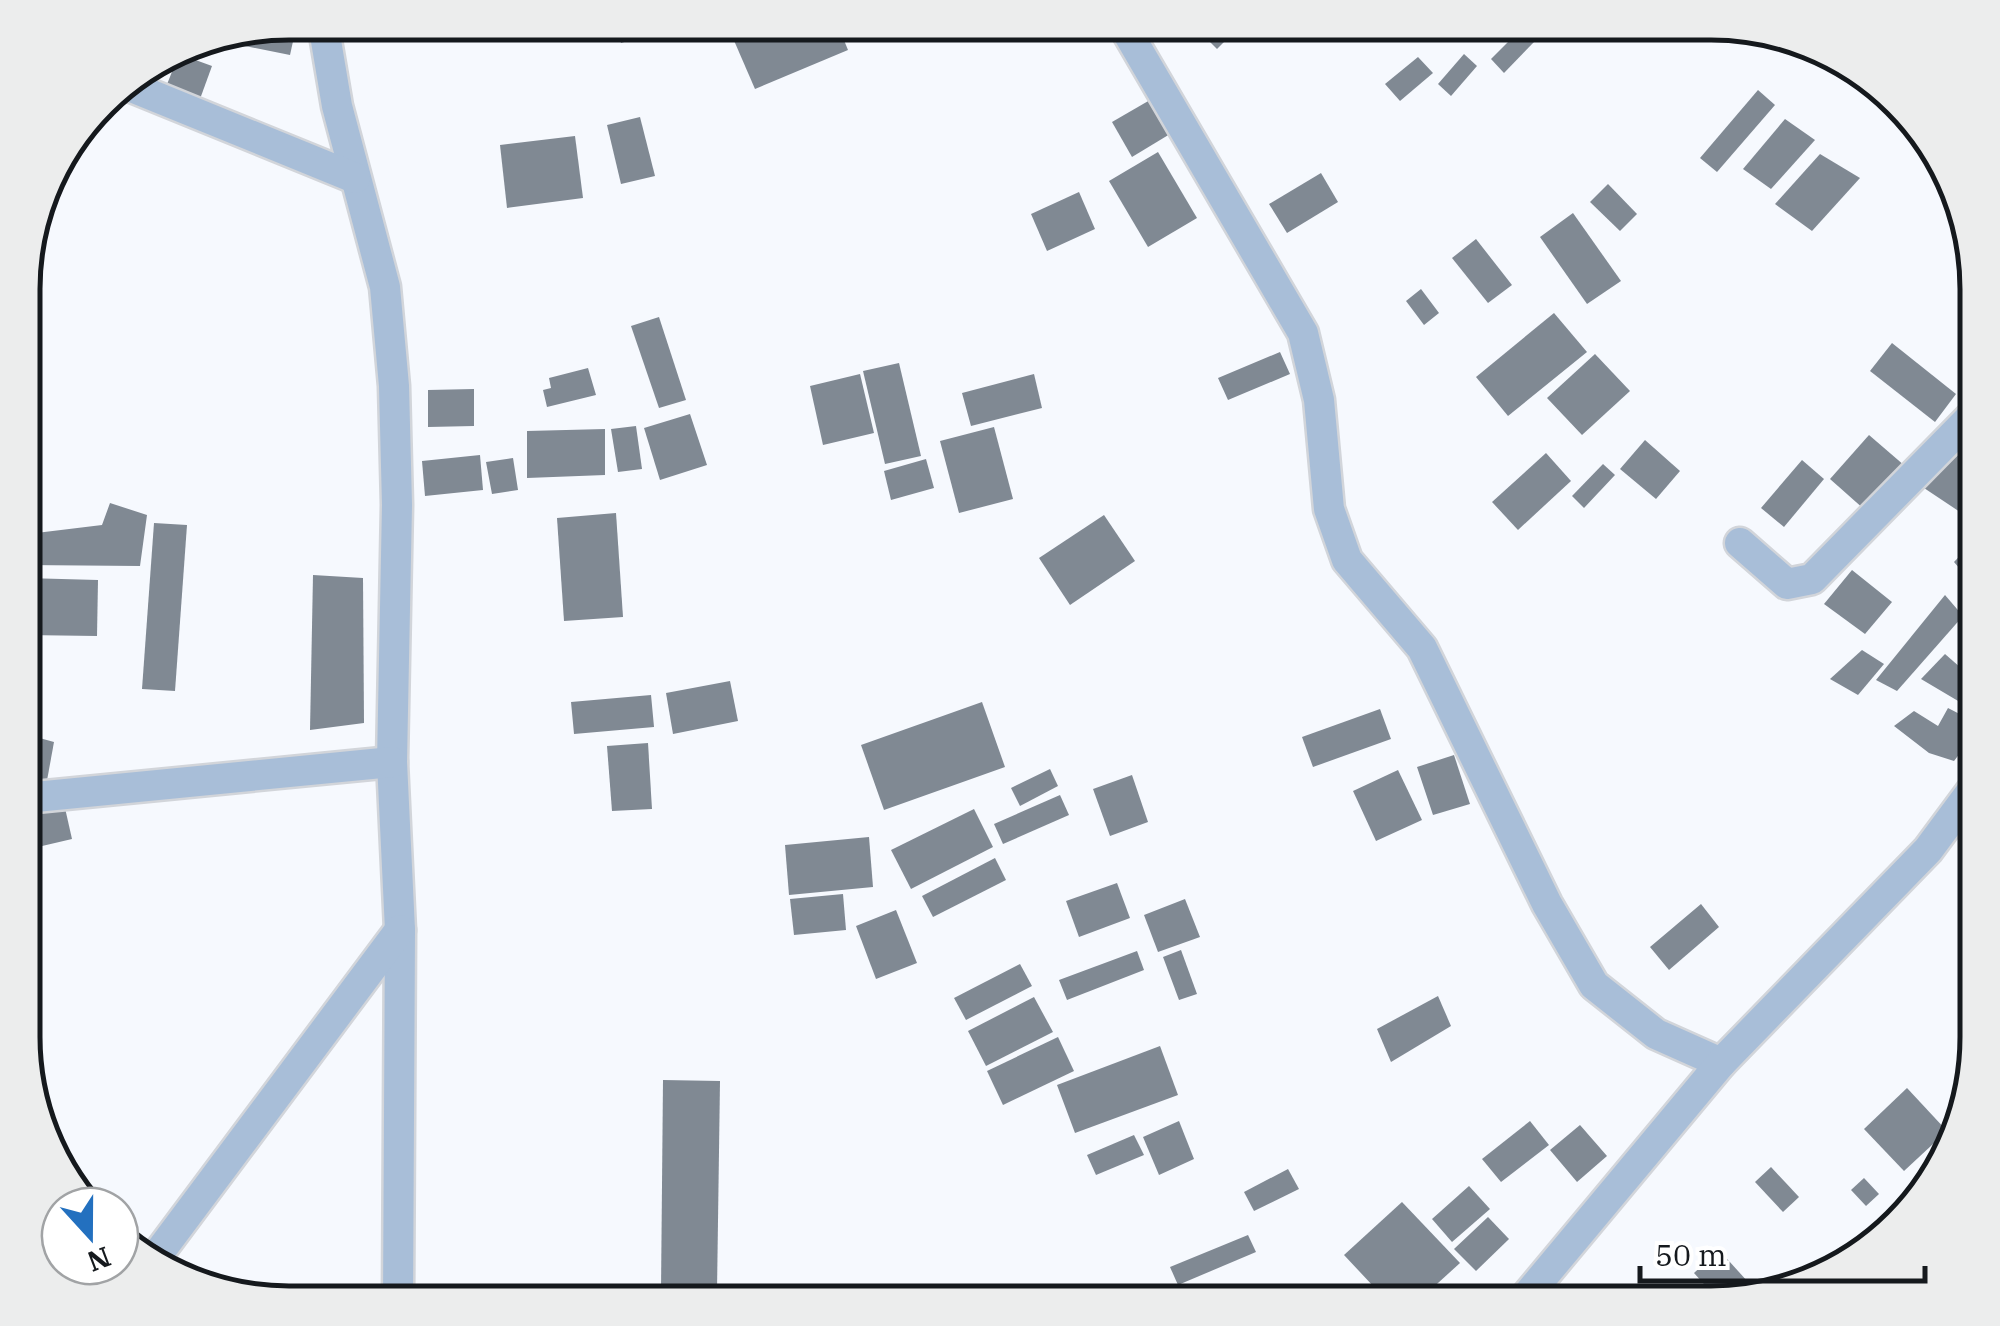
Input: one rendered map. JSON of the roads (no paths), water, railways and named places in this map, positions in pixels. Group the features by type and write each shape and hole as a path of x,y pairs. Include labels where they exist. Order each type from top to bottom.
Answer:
{"street":[{"path":"327,40 355,178 385,287 394,386 397,505 392,762 400,930 398,1286"},
{"path":"1132,40 1303,333 1319,400 1328,509 1348,560 1422,648 1547,904 1594,985 1656,1034 1721,1062"},
{"path":"140,90 355,178"},
{"path":"1740,544 1787,584 1812,580 1959,429"},
{"path":"40,797 392,762"},
{"path":"1535,1285 1721,1062 1928,850 1959,808"},
{"path":"161,1250 400,930"}]}
